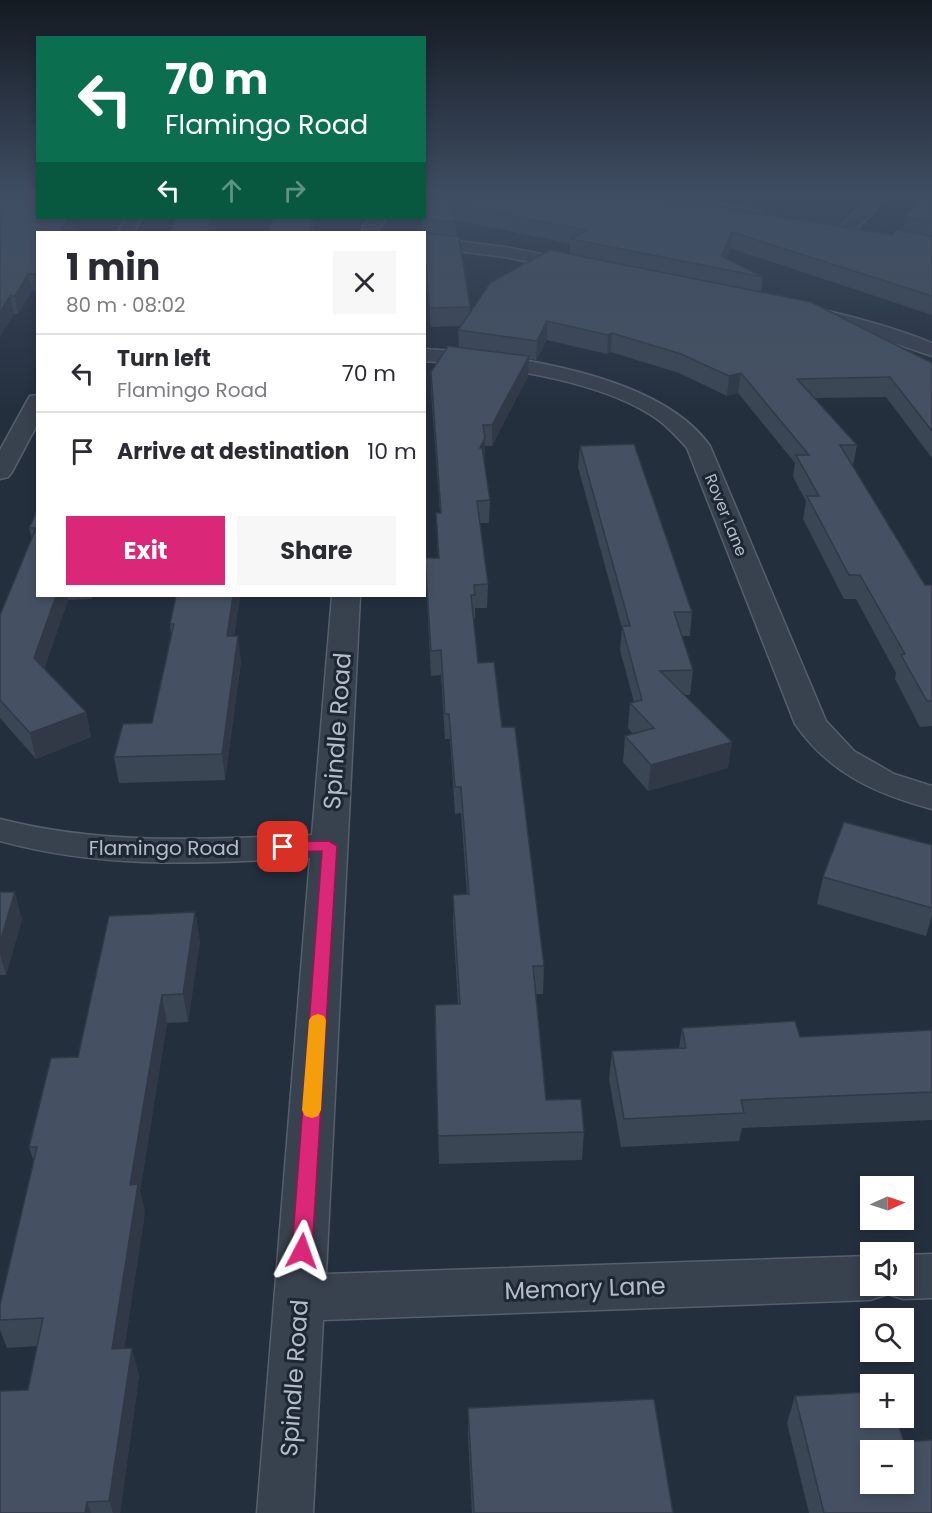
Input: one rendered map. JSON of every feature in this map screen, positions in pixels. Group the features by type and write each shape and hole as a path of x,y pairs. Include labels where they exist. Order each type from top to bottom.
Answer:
{"street":[{"path":"575,266 597,270"},
{"path":"791,309 861,325 932,350"},
{"name":"Rover Lane","path":"426,355 463,357 570,378 640,401 680,426 698,446 811,724 842,758 882,782 932,798"},
{"path":"0,472 36,405"},
{"name":"Spindle Road","path":"285,1513 346,597"},
{"name":"Flamingo Road","path":"0,830 84,849 142,851 329,846"},
{"path":"914,1277 932,1276"},
{"name":"Memory Lane","path":"299,1298 860,1278"}],"building":[{"path":"0,266 36,266 36,274 28,274 15,296 10,296 0,312"},
{"path":"426,266 463,266 470,307 430,308"},
{"path":"522,266 628,266 811,302 932,363 932,431 890,377 797,379 857,445 840,445 925,585 932,586 932,701 927,701 901,655 905,654 860,575 849,575 807,496 819,496 796,455 809,455 741,373 729,376 681,354 612,333 608,335 547,321 537,341 458,330 490,283"},
{"path":"705,266 740,266 763,277"},
{"path":"837,266 932,266 932,296"},
{"path":"448,346 529,356 492,425 483,425 485,438 480,448 482,448 490,500 477,501 488,584 474,585 475,595 471,595 478,663 494,662 502,727 515,727 544,966 533,966 546,1100 581,1099 584,1132 438,1136 435,1005 460,1004 453,895 469,894 461,787 455,787 449,714 445,714 441,650 431,651 426,558 439,558 436,513 441,513 431,372"},
{"path":"634,444 692,612 674,612 693,670 660,671 732,742 651,765 625,736 654,728 630,703 642,700 622,626 630,626 580,446"},
{"path":"36,513 36,528 29,528"},
{"path":"36,528 36,597 56,597 34,658 86,712 30,733 0,700 0,615"},
{"path":"176,597 233,597 227,636 238,636 222,754 114,757 123,724 152,723 174,624 170,624"},
{"path":"844,822 932,845 932,908 823,877"},
{"path":"0,892 15,892 0,942"},
{"path":"195,912 183,994 162,995 130,1185 138,1184 112,1349 132,1348 109,1501 87,1502 85,1513 0,1513 0,1391 28,1390 43,1318 0,1320 0,1305 37,1147 29,1147 51,1058 78,1057 109,916"},
{"path":"795,1021 800,1037 932,1030 932,1092 741,1100 744,1113 624,1119 612,1051 686,1048 682,1028"},
{"path":"860,1393 860,1428 899,1428 903,1440 860,1440 860,1494 914,1494 914,1441 932,1440 932,1513 824,1513 795,1396"},
{"path":"654,1399 673,1513 474,1513 468,1408"}],"slow traffic":[{"path":"312,1110 318,1020"}],"route":[{"path":"283,847 329,846 302,1251"}]}
